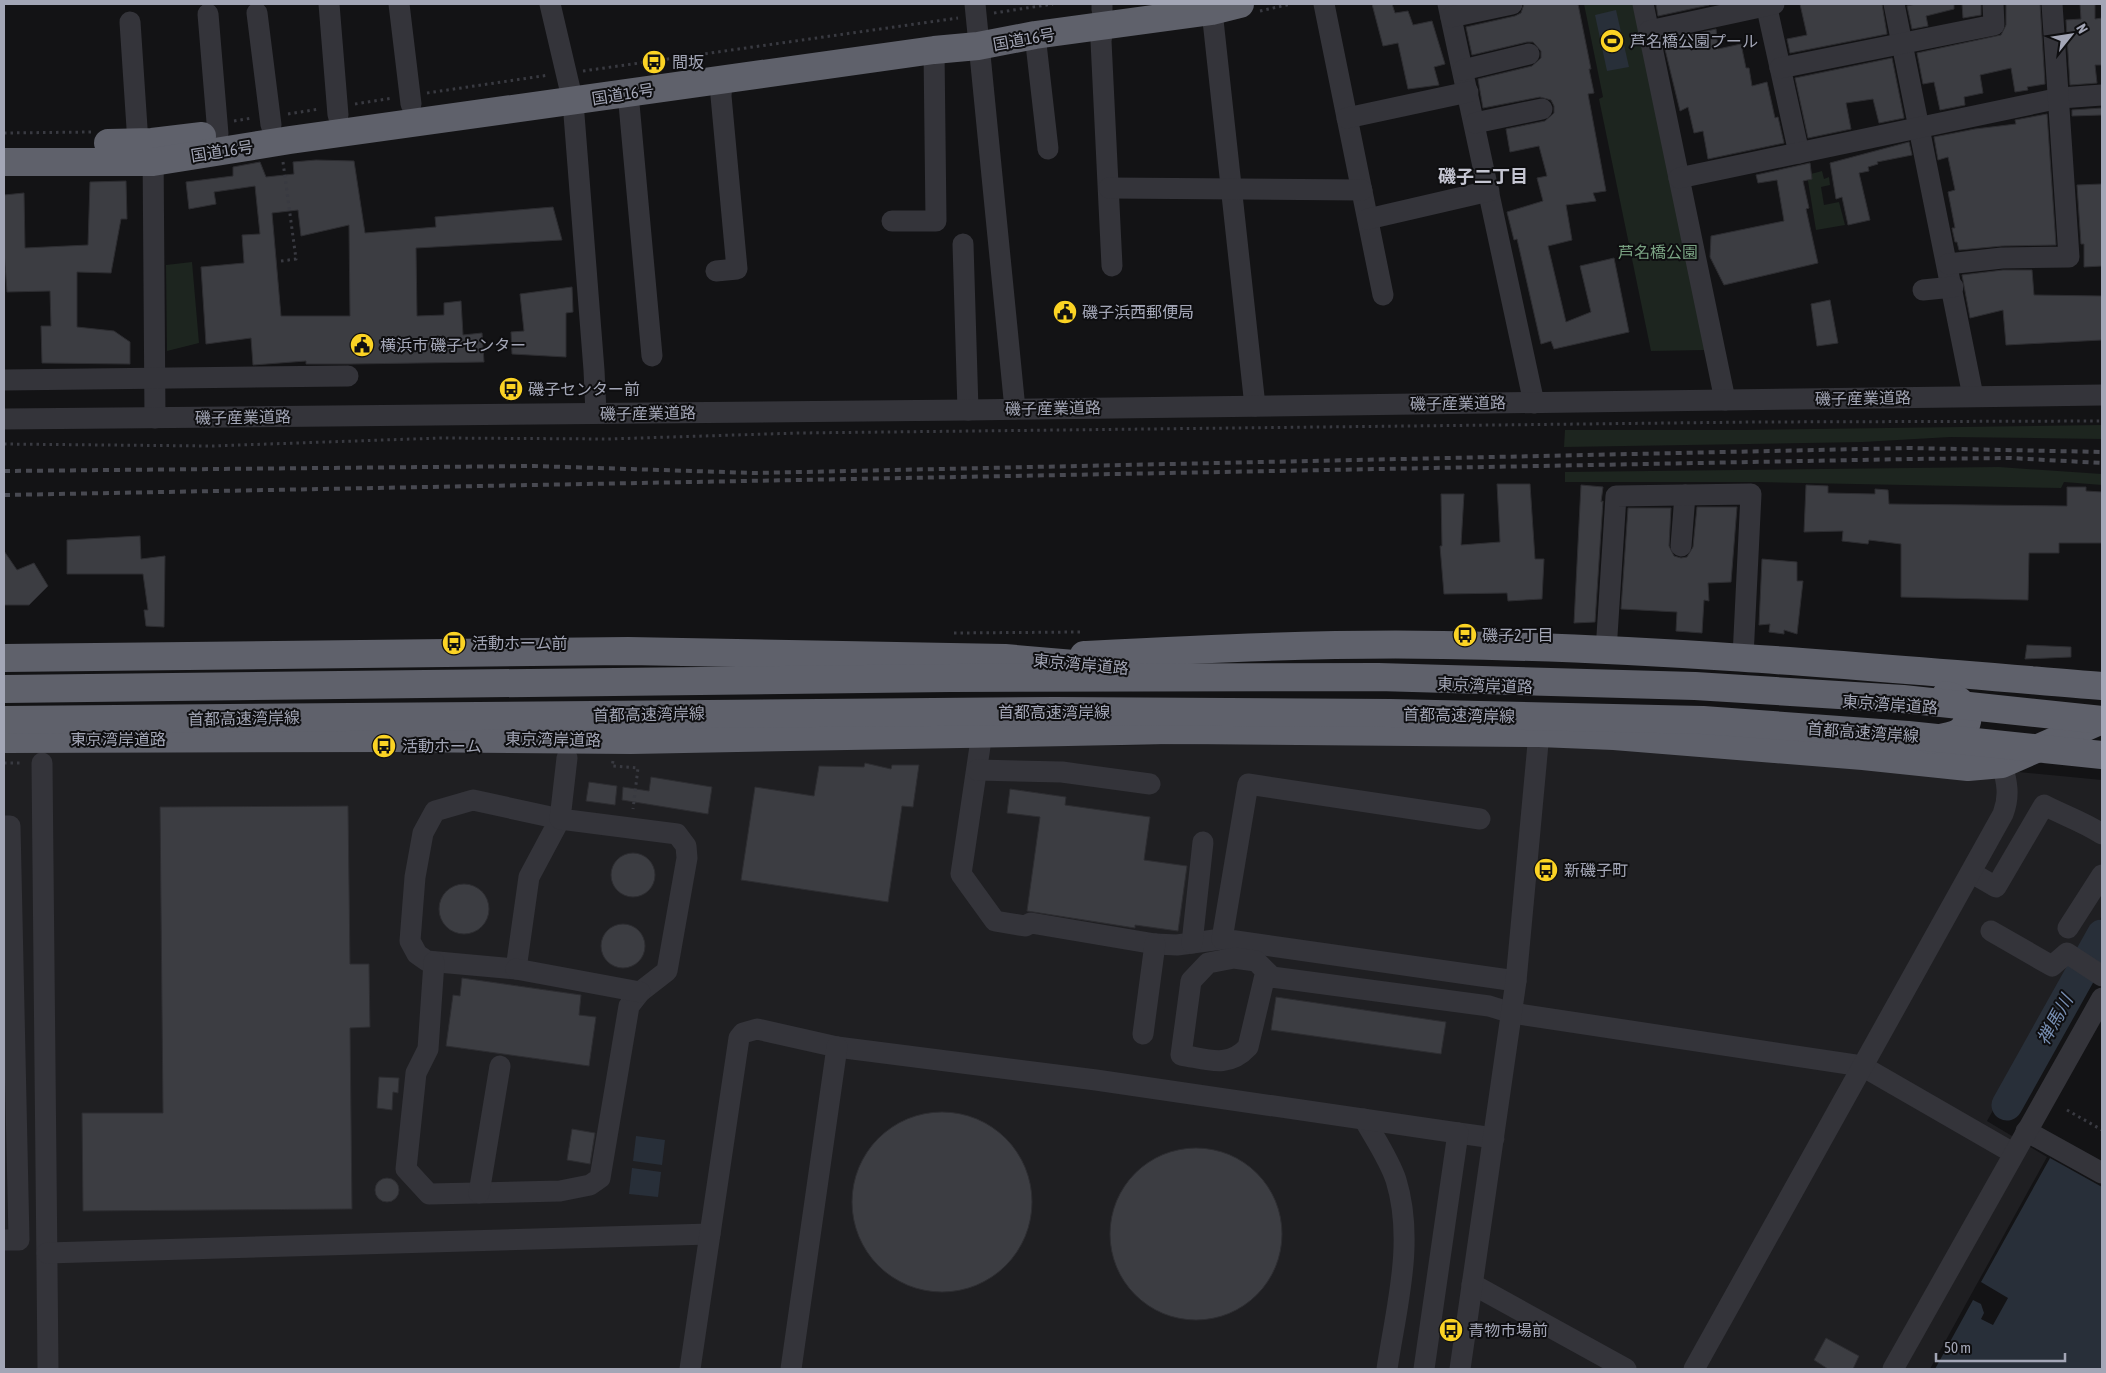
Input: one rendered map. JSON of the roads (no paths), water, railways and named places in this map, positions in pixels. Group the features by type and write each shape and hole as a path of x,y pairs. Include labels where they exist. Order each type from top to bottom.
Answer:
{"highway":[{"name":"国道16号","path":"4,144 148,149 218,134 411,104 575,86 628,93 934,50 977,23 1035,36 1102,14 1145,4"},
{"name":"国道16号","path":"4,162 148,149 290,140 575,86 977,23 1102,14 1212,11 1240,4"},
{"name":"東京湾岸道路","path":"4,658 628,651 1005,658 1294,645 1444,645 1743,657 2102,686"},
{"name":"東京湾岸道路","path":"1005,658 1118,668 1326,681 1649,690 1798,698 1955,708 2102,725"},
{"name":"東京湾岸道路","path":"1860,666 1882,676 1930,692 1954,696 1962,702 1967,715 1959,732 1863,756"},
{"name":"首都高速湾岸線","path":"4,689 950,678 1378,677 1695,686 1903,698 2102,720"},
{"name":"東京湾岸道路","path":"1013,734 1128,722 1338,707 1632,711 1725,715 1911,728 2102,748"},
{"name":"首都高速湾岸線","path":"4,720 1054,711 1391,713 1703,720 1908,734 2102,755"},
{"name":"東京湾岸道路","path":"4,739 393,738 630,740 1174,730 1538,733 1614,736 1863,756 1968,768 2002,764 2102,720"}],"street":[{"path":"329,4 338,115"},
{"path":"399,4 411,104"},
{"path":"550,4 575,86 596,413"},
{"path":"1324,4 1384,295"},
{"path":"1512,4 1450,10 1534,403"},
{"path":"1643,4 1725,400"},
{"path":"1649,31 1769,4 1780,68 1799,153"},
{"path":"1894,4 1921,128 1973,396"},
{"path":"1780,68 1994,25 1993,4"},
{"path":"1948,264 2002,258 2069,256 2060,98 2052,4"},
{"path":"1212,11 1255,406"},
{"path":"257,13 271,126"},
{"path":"208,14 218,134"},
{"path":"1102,14 1101,41 1110,188 1112,266"},
{"path":"130,22 148,149 155,418"},
{"path":"977,23 1015,409"},
{"path":"1035,36 1048,149"},
{"path":"892,221 936,220 934,50"},
{"path":"1463,70 1529,54"},
{"path":"716,271 737,269 721,96 722,80"},
{"path":"1347,118 1468,92"},
{"path":"628,93 652,356"},
{"path":"1679,178 2060,98 2102,95"},
{"path":"1475,124 1542,109"},
{"path":"1110,188 1362,190"},
{"path":"1368,219 1489,190"},
{"path":"963,244 968,410"},
{"path":"1922,290 1953,287"},
{"path":"4,380 348,376"},
{"name":"磯子産業道路","path":"4,420 1534,403 2102,394"},
{"path":"1606,651 1616,496 1751,494 1743,657"},
{"path":"1681,546 1685,495"},
{"path":"982,733 961,874 995,921 1024,926 1031,923 1155,944 1177,945 1222,939 1516,981"},
{"path":"1460,1369 1516,981 1538,733"},
{"path":"516,969 529,877 560,818 567,758"},
{"path":"42,763 48,1369"},
{"path":"1694,1369 1862,1066 1972,873 2008,801 2008,782 2002,764"},
{"path":"977,770 1062,772 1150,784"},
{"path":"1222,939 1248,784 1480,819"},
{"path":"434,962 428,1049 416,1073 406,1169 429,1194 560,1191 590,1185 600,1178 629,1006 640,992 667,970 687,858 686,846 677,834 670,832 560,818 473,800 435,811 423,833 415,877 410,941 417,954 427,961 516,969 640,992"},
{"path":"1972,873 1996,887 2044,805 2076,821 2088,824 2102,834"},
{"path":"4,826 10,826 8,959 19,1240 4,1240"},
{"path":"1192,943 1202,842"},
{"path":"2068,928 2102,875"},
{"path":"1991,931 2052,966 2067,953 2102,976"},
{"path":"1144,1034 1155,944"},
{"path":"1266,971 1248,1047 1242,1054 1230,1061 1181,1055 1192,981 1208,963 1234,958 1256,961 1266,971 1272,977 1488,1006 1512,1013 1862,1066 2013,1153"},
{"path":"1893,1369 2102,998"},
{"path":"690,1369 739,1038 744,1033 757,1029 837,1047 1096,1080 1494,1138"},
{"path":"791,1369 837,1047"},
{"path":"479,1193 500,1066"},
{"path":"1364,1119 1396,1180 1403,1216 1405,1254 1387,1369"},
{"path":"2026,1131 2102,1173"},
{"path":"1424,1369 1458,1133"},
{"path":"47,1253 710,1234"},
{"path":"1472,1284 1626,1369"}],"waterway":[{"name":"禅馬川","path":"2007,1105 2102,935"}],"railway":[{"path":"4,471 534,466 755,473 1909,448 2102,452"},
{"path":"4,495 1909,459 2010,458 2102,463"}],"place":[{"name":"芦名橋公園プール","path":"1612,41"},
{"name":"間坂","path":"654,62"},
{"name":"磯子浜西郵便局","path":"1065,312"},
{"name":"横浜市 磯子センター","path":"362,345"},
{"name":"磯子センター前","path":"511,389"},
{"name":"磯子2丁目","path":"1465,635"},
{"name":"活動ホーム前","path":"454,643"},
{"name":"活動ホーム","path":"384,746"},
{"name":"新磯子町","path":"1546,870"},
{"name":"青物市場前","path":"1451,1330"}],"district":[{"name":"磯子二丁目","path":"1483,177"}],"park label":[{"name":"芦名橋公園","path":"1658,252"}]}
